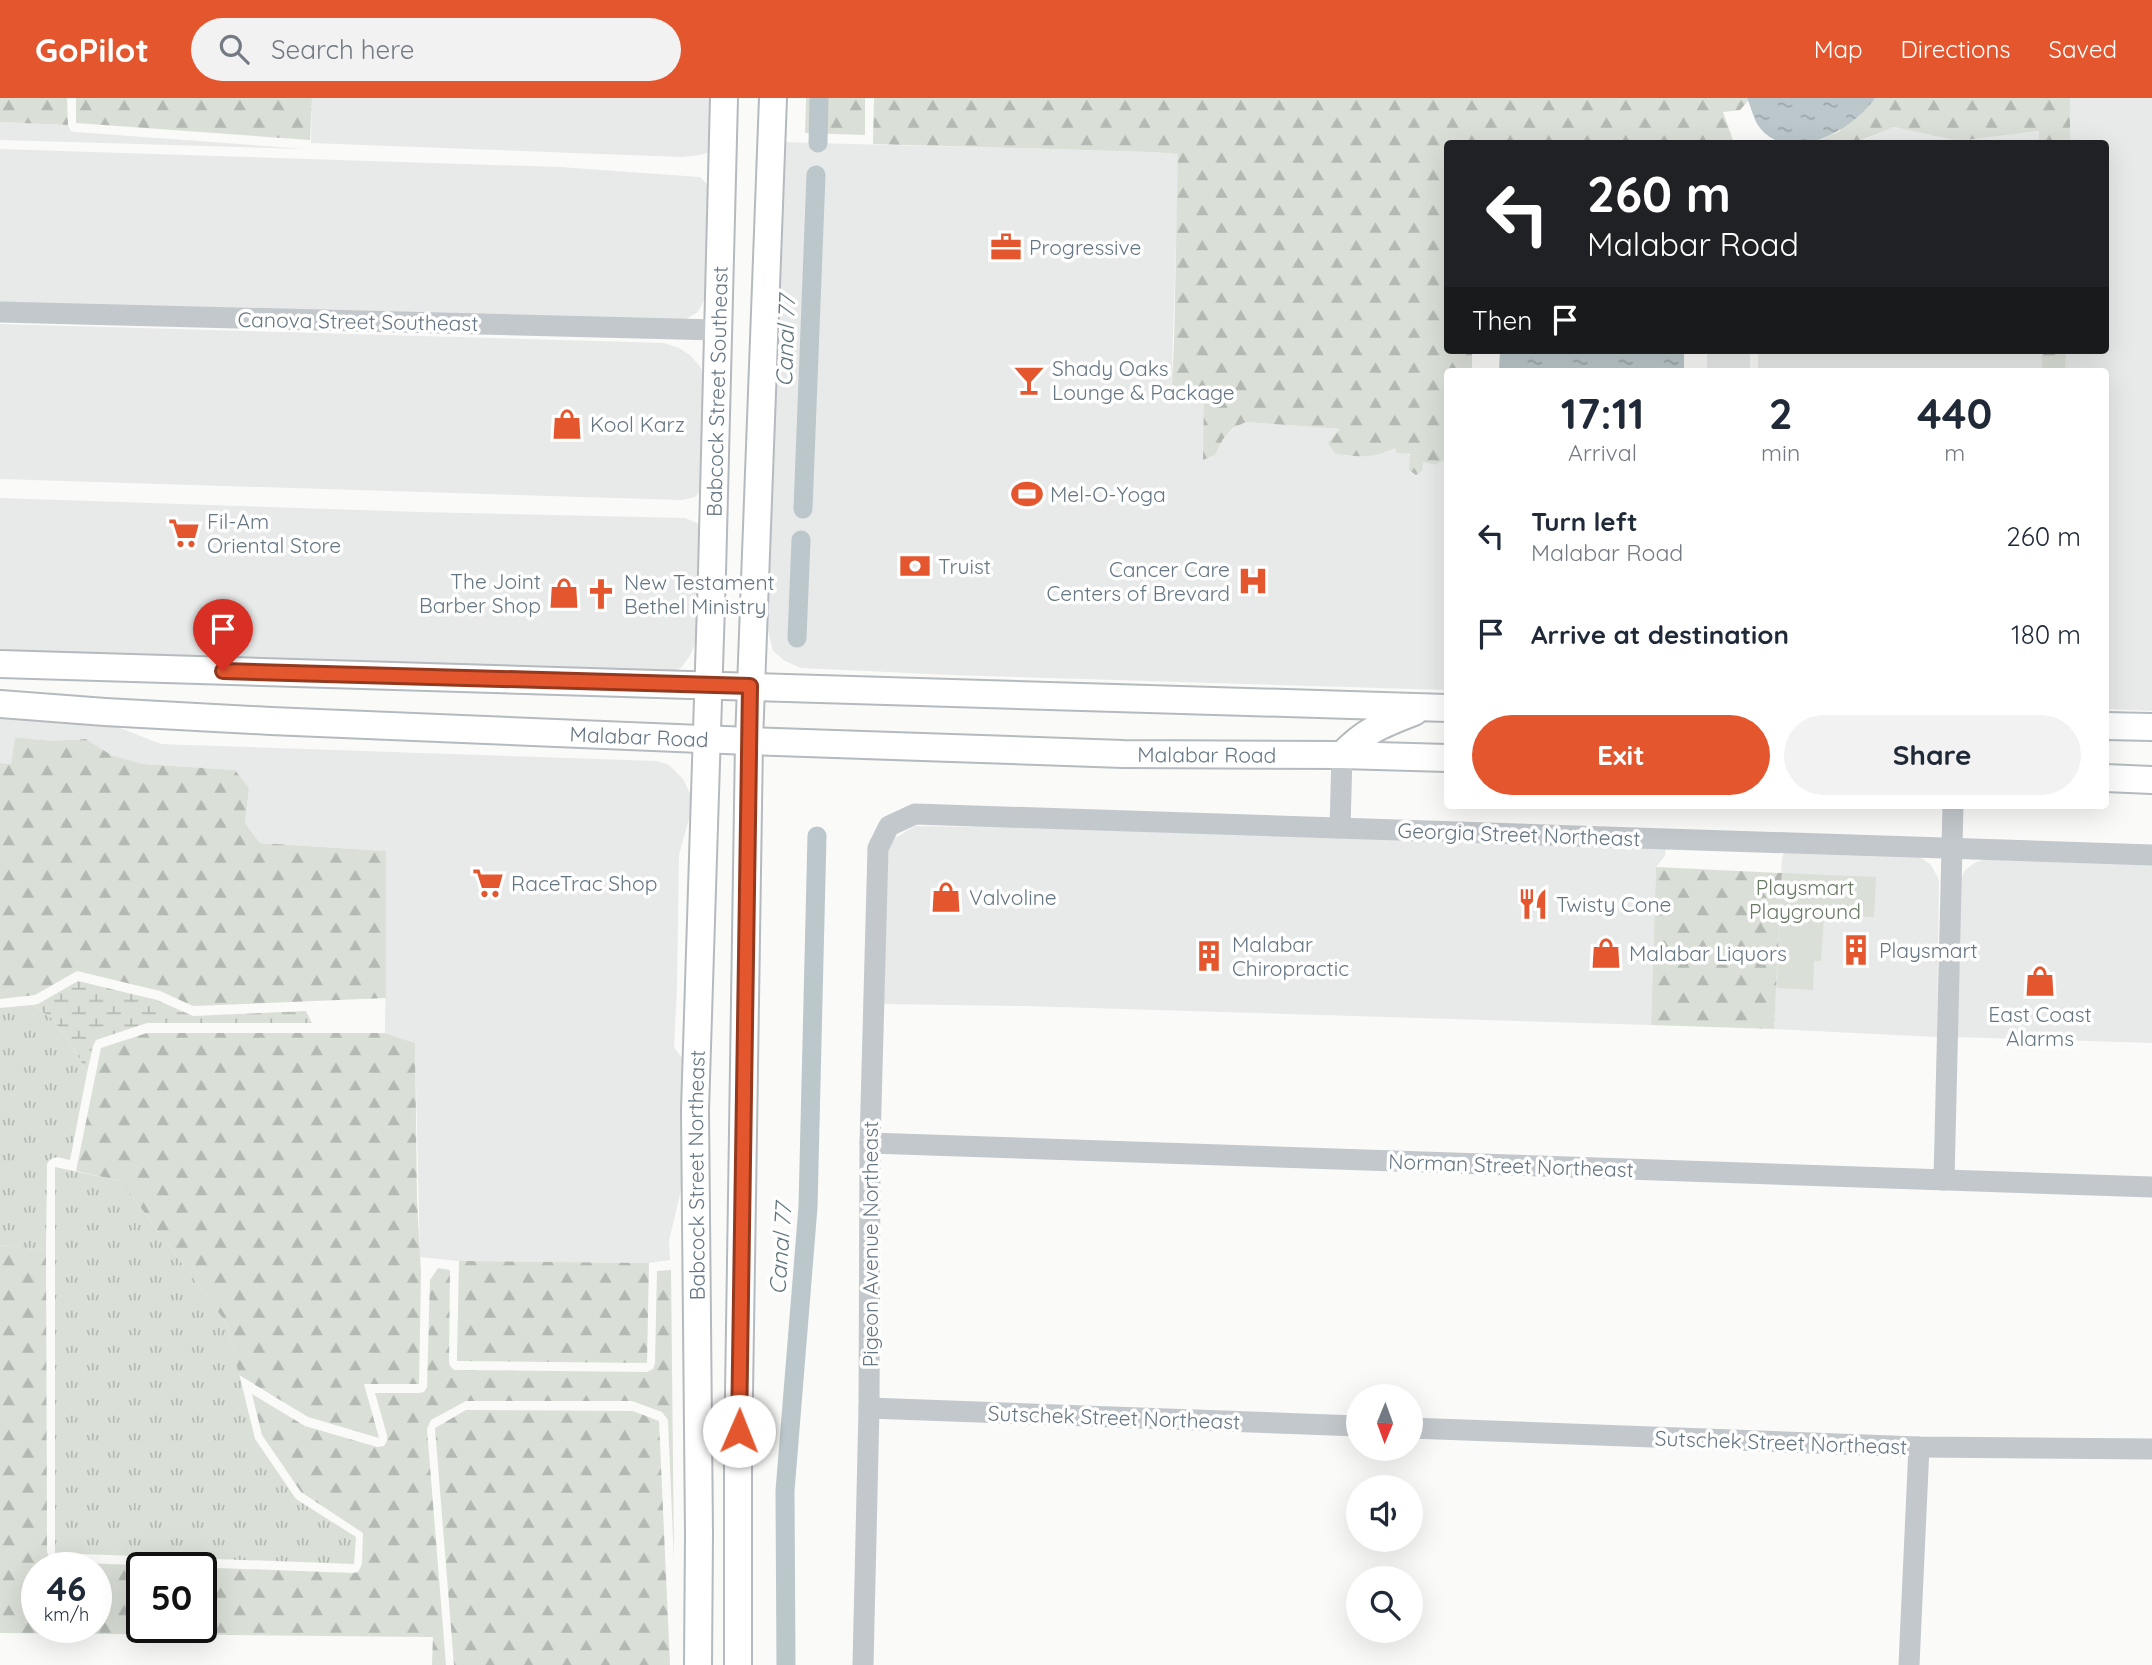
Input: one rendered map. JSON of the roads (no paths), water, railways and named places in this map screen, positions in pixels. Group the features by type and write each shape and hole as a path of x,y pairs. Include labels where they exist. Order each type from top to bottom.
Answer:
{"main road":[{"name":"Babcock Street Southeast","path":"708,685 723,98"},
{"name":"Babcock Street Southeast","path":"750,686 772,98"},
{"path":"0,664 1436,708"},
{"path":"0,675 117,676 143,668"},
{"name":"Babcock Street Northeast","path":"698,1665 695,1110 708,685"},
{"name":"Babcock Street Northeast","path":"738,1665 738,1458 750,686"},
{"name":"Malabar Road","path":"0,704 271,721 749,741 1123,754 1444,758"},
{"path":"1342,755 1359,737 1377,727 1436,708"},
{"path":"2109,726 2152,727"},
{"path":"2109,778 2152,780"},
{"path":"697,1402 712,1405 738,1458"}],"street":[{"name":"Canova Street Southeast","path":"0,312 717,330"},
{"path":"1340,828 1342,755"},
{"path":"1944,1180 1953,809"},
{"name":"Georgia Street Northeast","path":"889,826 915,814 2152,855"},
{"name":"Pigeon Avenue Northeast","path":"863,1665 869,1408 870,1143 878,848 889,826"},
{"name":"Norman Street Northeast","path":"870,1143 2152,1187"},
{"name":"Sutschek Street Northeast","path":"869,1408 1346,1426"},
{"name":"Sutschek Street Northeast","path":"1423,1428 1919,1447 2152,1449"},
{"path":"1909,1665 1919,1447"}],"water":[{"path":"1747,98 1875,98 1853,121 1817,140 1773,139 1760,128"},
{"path":"1500,354 1684,354 1684,368 1499,368"}],"waterway":[{"name":"Canal 77","path":"818,143 819,98"},
{"name":"Canal 77","path":"803,509 816,175"},
{"name":"Canal 77","path":"797,638 801,540"},
{"name":"Canal 77","path":"786,1665 785,1491 808,1207 817,836"}],"place":[{"name":"Progressive","path":"1006,247"},
{"name":"Shady Oaks Lounge & Package","path":"1029,380"},
{"name":"Kool Karz","path":"567,424"},
{"name":"Mel-O-Yoga","path":"1027,494"},
{"name":"Fil-Am Oriental Store","path":"184,533"},
{"name":"Truist","path":"915,566"},
{"name":"Cancer Care Centers of Brevard","path":"1253,581"},
{"name":"The Joint Barber Shop","path":"564,593"},
{"name":"New Testament Bethel Ministry","path":"601,594"},
{"name":"RaceTrac Shop","path":"488,883"},
{"name":"Valvoline","path":"946,897"},
{"name":"Twisty Cone","path":"1533,904"},
{"name":"Playsmart","path":"1856,950"},
{"name":"Malabar Liquors","path":"1606,953"},
{"name":"Malabar Chiropractic","path":"1209,956"},
{"name":"East Coast Alarms","path":"2040,981"}],"park label":[{"name":"Playsmart Playground","path":"1805,899"}]}
